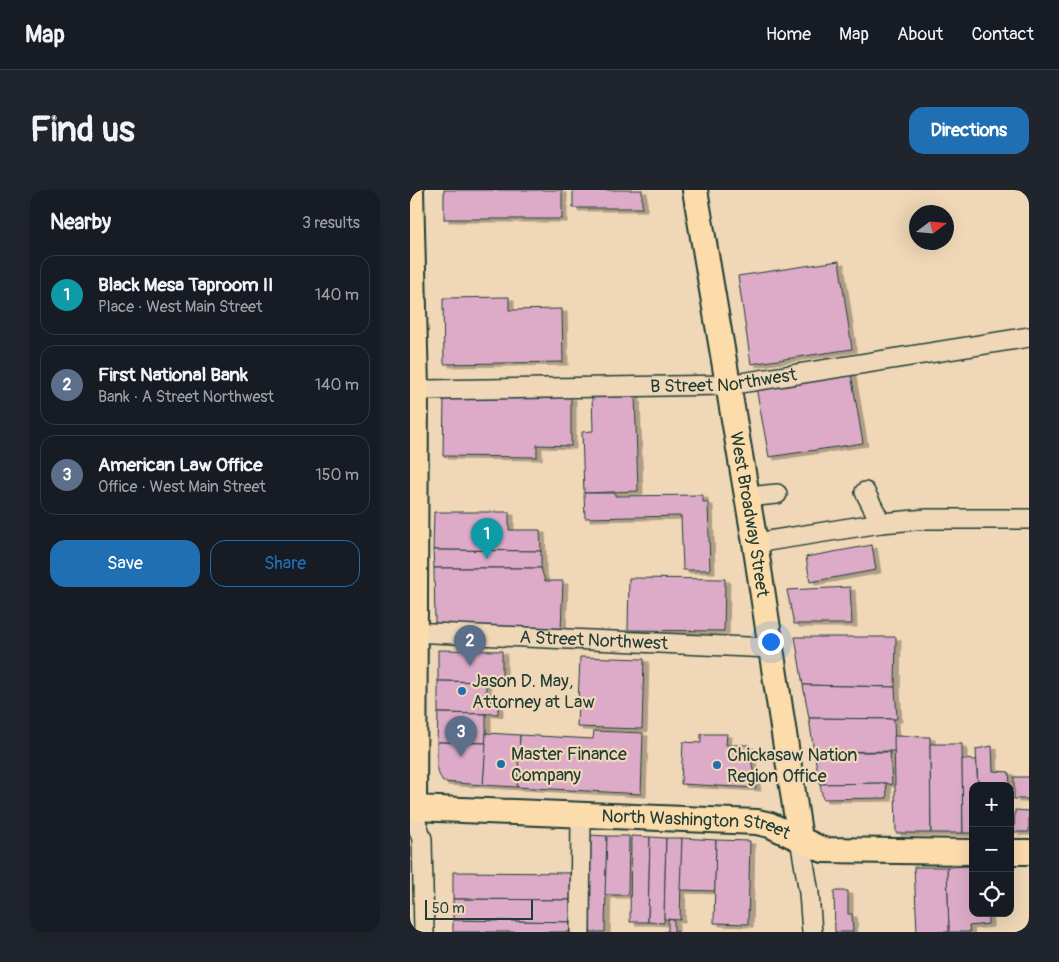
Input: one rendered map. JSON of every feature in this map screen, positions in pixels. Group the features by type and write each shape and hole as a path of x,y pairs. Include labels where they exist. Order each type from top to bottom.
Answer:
{"main road":[{"path":"411,190 413,387 411,814"},
{"name":"West Broadway Street","path":"694,190 755,543 800,838"},
{"name":"North Washington Street","path":"411,814 581,815 757,822 770,825 823,850 829,851 969,852"},
{"path":"1014,852 1029,852"}],"street":[{"name":"B Street Northwest","path":"413,387 428,390 728,385 1029,337"},
{"path":"865,492 881,523"},
{"path":"747,497 777,494"},
{"path":"755,543 881,523 927,519 1029,519"},
{"name":"A Street Northwest","path":"412,632 772,648"},
{"path":"411,814 416,819 422,839 424,932"},
{"path":"580,932 581,815"},
{"path":"800,838 812,932"}],"building":[{"path":"444,190 562,190 562,219 444,219"},
{"path":"573,190 642,190 642,208 573,208"},
{"path":"839,261 852,349 751,364 738,276"},
{"path":"509,297 509,310 562,309 563,362 444,364 443,298"},
{"path":"850,368 863,443 769,457 755,382"},
{"path":"635,394 638,491 584,493 582,432 593,431 592,395"},
{"path":"444,396 571,397 571,446 537,445 537,457 443,456"},
{"path":"584,493 615,493 615,496 703,495 703,502 708,502 710,570 683,570 681,516 585,518"},
{"path":"434,512 509,512 509,530 540,530 541,551 433,550"},
{"path":"872,545 876,570 810,582 806,557"},
{"path":"433,550 541,551 541,568 434,568"},
{"path":"434,568 541,568 545,581 563,581 561,630 435,623"},
{"path":"629,578 725,579 724,631 628,630"},
{"path":"850,587 852,624 794,624 787,590"},
{"path":"795,637 896,637 895,687 803,685"},
{"path":"438,650 502,651 502,682 438,681"},
{"path":"580,657 644,659 642,729 577,727"},
{"name":"Jason D. May, Attorney at Law","path":"438,681 486,682 486,701 498,702 498,714 438,713"},
{"path":"803,685 895,687 897,719 809,718"},
{"path":"438,713 486,714 486,743 437,742"},
{"path":"809,718 894,719 895,751 814,752"},
{"path":"594,731 643,733 641,794 517,787 520,735 593,739"},
{"name":"Master Finance Company","path":"486,733 520,735 517,787 483,785"},
{"name":"Chickasaw Nation Region Office","path":"701,734 727,734 726,745 749,745 756,788 681,784 683,742 701,743"},
{"path":"894,736 930,737 931,833 896,833"},
{"path":"437,742 486,743 483,785 443,782 437,770"},
{"path":"930,744 962,744 963,833 931,833"},
{"path":"992,746 993,771 1009,772 1010,782 978,782 976,749"},
{"path":"814,752 890,752 892,785 886,783 820,784"},
{"path":"962,759 976,760 978,782 969,782 969,833 963,833"},
{"path":"1014,777 1029,777 1029,799 1014,799"},
{"path":"886,783 887,798 823,799 820,784"},
{"path":"1015,810 1029,811 1029,832 1014,832"},
{"path":"588,835 607,836 605,932 586,932"},
{"path":"607,836 629,836 628,895 605,895"},
{"path":"631,836 650,837 648,922 630,922"},
{"path":"650,837 666,838 664,923 648,922"},
{"path":"666,838 682,838 680,920 664,919"},
{"path":"682,838 716,840 715,891 680,890"},
{"path":"716,840 750,841 748,924 714,923"},
{"path":"969,866 969,917 988,917 988,924 969,926 970,932 949,932 947,867"},
{"path":"914,867 947,867 949,932 917,932"},
{"path":"453,872 573,873 573,900 453,899"},
{"path":"834,891 848,891 848,914 852,914 853,932 835,932"},
{"path":"453,899 573,900 573,922 453,920"},
{"path":"668,919 674,920 674,931 678,932 664,932 668,931"},
{"path":"453,920 573,922 572,932 453,932"}],"place":[{"name":"Black Mesa Taproom II","path":"487,559"},
{"name":"First National Bank","path":"470,666"},
{"name":"Jason D. May, Attorney at Law","path":"462,691"},
{"name":"American Law Office","path":"461,757"},
{"name":"Master Finance Company","path":"501,764"},
{"name":"Chickasaw Nation Region Office","path":"717,765"}]}
